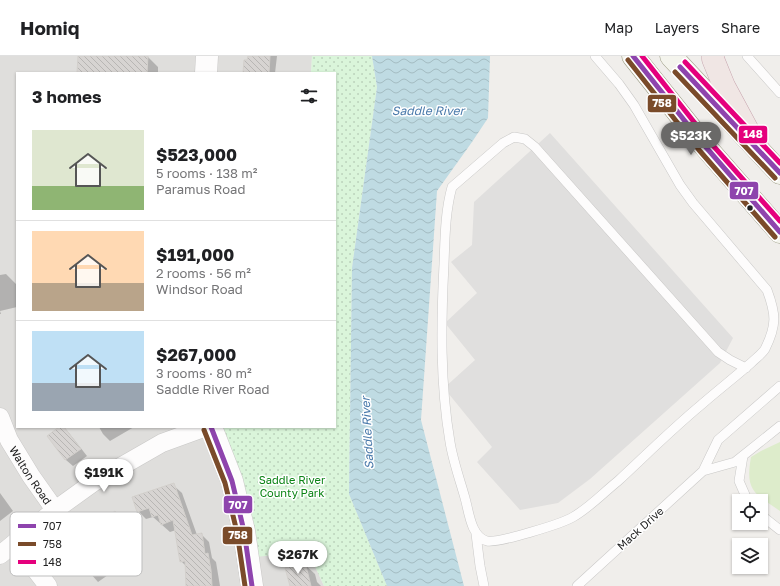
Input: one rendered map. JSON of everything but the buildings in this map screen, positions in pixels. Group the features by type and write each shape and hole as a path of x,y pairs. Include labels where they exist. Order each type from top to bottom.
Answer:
{"highway":[{"path":"713,56 724,86 758,149"}],"main road":[{"path":"633,56 704,145 780,232"},
{"path":"671,56 780,173"}],"street":[{"path":"206,72 207,56"},
{"name":"Walton Road","path":"0,417 9,440 31,476 55,510"},
{"path":"53,512 94,482 162,443 203,428"},
{"path":"211,428 232,481 244,531 252,586"},
{"path":"0,555 10,547"},
{"path":"40,576 48,586"}],"lane":[{"path":"476,534 487,541 499,540 551,526 572,518 592,504 700,406 764,352 772,332 774,318 767,290 693,203 680,185 634,105 619,84 595,56"},
{"path":"747,56 780,92"},
{"path":"484,586 476,534 456,471 450,443 442,374 442,305 446,224 449,198 452,187 503,143 514,137 525,139 535,147 718,352 746,368"},
{"name":"Mack Drive","path":"577,586 704,471 718,440 780,386"},
{"name":"Mack Drive","path":"704,471 736,462 780,426"},
{"path":"743,456 739,480 744,494"},
{"path":"768,521 780,530"}],"shaded area":[{"path":"0,56 312,56 311,72 16,72 16,428 212,428 308,551 324,586 0,586"},
{"path":"550,133 733,338 720,363 590,479 558,503 520,510 477,462 492,447 444,388 475,360 445,323 477,293 451,262 472,245 474,202"}],"green space":[{"name":"Saddle River County Park","path":"312,56 372,56 377,87 352,268 349,494 387,586 324,586 308,551 248,558 211,428 336,428 336,72 311,72"},
{"path":"780,442 780,511 768,503 768,494 757,494 751,484 749,468 751,457"}],"water":[{"name":"Saddle River","path":"372,56 490,56 488,118 437,191 421,420 464,586 387,586 349,494 352,268 377,87"}],"transit line":[{"name":"707","path":"633,56 704,145 780,232"},
{"name":"148","path":"642,56 709,141 780,221"},
{"name":"758","path":"628,60 699,150 775,237"},
{"name":"148","path":"685,62 780,163"},
{"name":"707","path":"680,67 780,173"},
{"name":"758","path":"675,72 775,178"},
{"name":"707","path":"211,428 232,481 244,531 252,586"},
{"name":"758","path":"204,430 225,483 237,532 245,586"}]}
